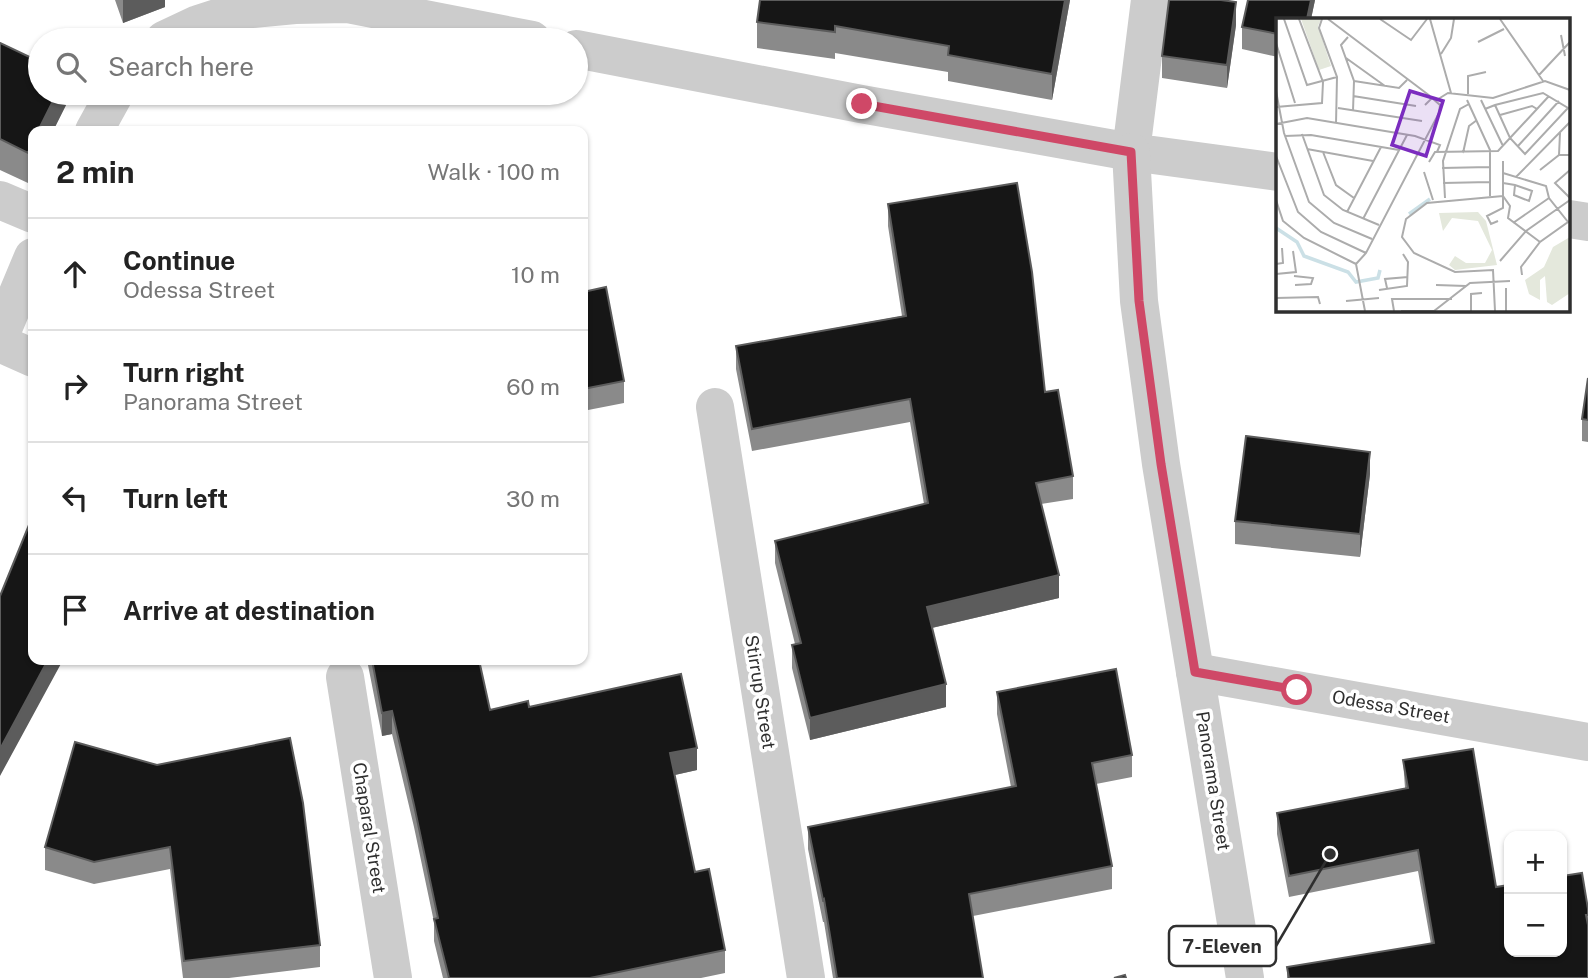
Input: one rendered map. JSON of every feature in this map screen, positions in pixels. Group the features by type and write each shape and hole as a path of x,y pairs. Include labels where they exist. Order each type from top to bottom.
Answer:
{"street":[{"name":"Panorama Street","path":"1150,0 1131,152 1139,301 1161,464 1245,978"},
{"path":"190,28 242,10 348,4 471,28"},
{"path":"588,51 1131,152 1276,172"},
{"path":"97,126 108,105"},
{"path":"0,200 28,212"},
{"path":"1570,219 1588,222"},
{"path":"28,269 0,336 4,345 28,356"},
{"name":"Stirrup Street","path":"715,407 806,978"},
{"name":"Odessa Street","path":"1195,672 1588,742"},
{"name":"Chaparal Street","path":"345,677 393,978"}],"building":[{"path":"760,0 1065,0 1052,74 948,55 949,46 835,26 835,32 757,22"},
{"path":"1169,0 1236,2 1227,65 1162,56"},
{"path":"1248,0 1311,0 1307,18 1276,18 1276,34 1242,27"},
{"path":"0,43 28,56 28,105 51,105 40,126 28,126 28,153 0,139"},
{"path":"1017,183 1032,272 1045,392 1058,390 1073,476 1036,483 1059,575 927,607 946,684 810,718 792,645 801,643 775,541 928,503 910,399 752,429 736,346 906,316 888,204"},
{"path":"606,287 624,381 588,388 588,291"},
{"path":"1588,378 1588,420 1582,419"},
{"path":"1246,436 1370,452 1360,534 1235,521"},
{"path":"28,527 28,665 45,665 0,749 0,596"},
{"path":"373,665 480,665 490,710 528,701 529,707 681,674 697,748 670,753 695,872 709,869 725,950 590,978 449,978 434,919 438,918 392,711 382,713"},
{"path":"1116,669 1132,755 1092,763 1112,866 969,894 983,978 837,978 824,899 808,827 1016,786 997,692"},
{"path":"290,738 303,803 320,945 184,961 170,847 94,862 45,847 75,742 157,765"},
{"path":"1473,749 1496,887 1504,886 1504,957 1567,957 1567,875 1582,873 1588,909 1588,978 1289,978 1287,967 1434,943 1418,850 1289,876 1277,813 1408,788 1403,760"}],"place":[{"name":"7-Eleven","path":"1330,854"}],"route":[{"path":"862,104 1131,152 1139,301 1161,464 1195,672 1297,690"}]}
